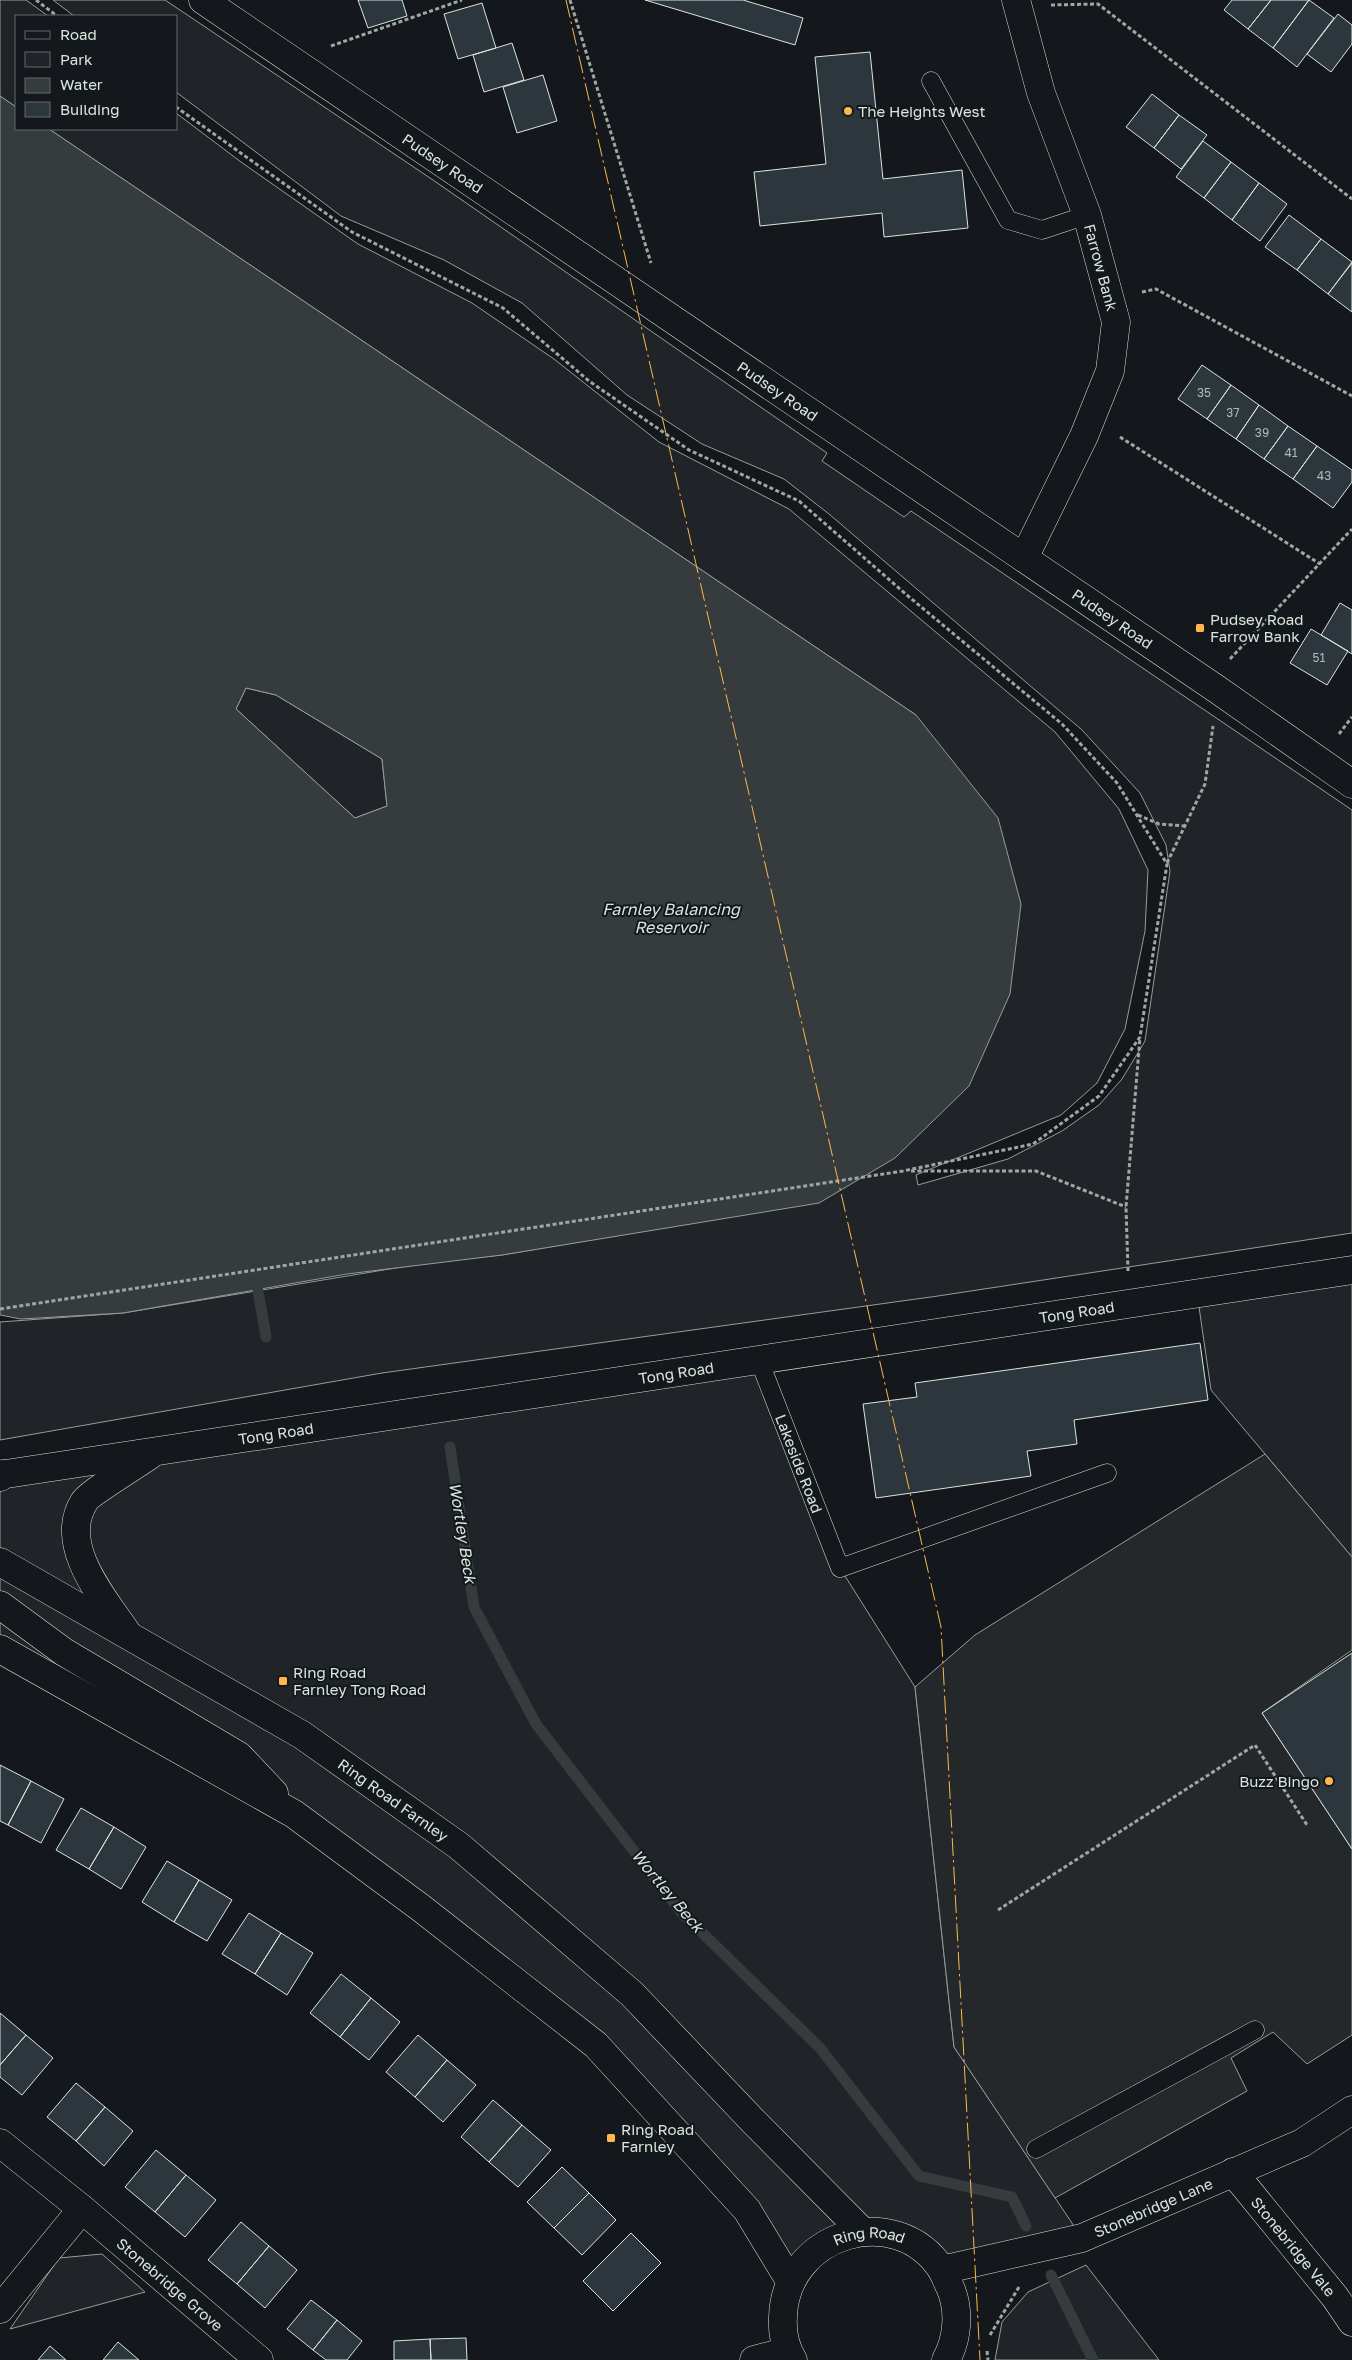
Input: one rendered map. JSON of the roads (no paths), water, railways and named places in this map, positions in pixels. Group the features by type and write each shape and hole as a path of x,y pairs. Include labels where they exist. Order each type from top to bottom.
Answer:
{"main road":[{"name":"Pudsey Road","path":"204,0 1024,558 1352,784"},
{"name":"Farrow Bank","path":"1016,2 1041,93 1087,215 1116,322 1110,372 1091,419 1024,558"},
{"name":"Tong Road","path":"1,1475 1352,1270"},
{"path":"127,1633 85,1571 75,1529 84,1501 155,1451"},
{"name":"Ring Road Farnley","path":"0,1562 302,1734 459,1846 632,1994 754,2122 863,2232"},
{"path":"0,1605 64,1652 239,1756 294,1814"},
{"path":"0,1649 294,1814 421,1908 596,2045 746,2210 790,2281"},
{"name":"Stonebridge Lane","path":"942,2270 1082,2238 1302,2143 1352,2110"},
{"name":"Stonebridge Grove","path":"0,2143 82,2209 259,2360"},
{"name":"Stonebridge Vale","path":"1233,2172 1335,2297 1352,2322"},
{"path":"0,2309 82,2209"},
{"name":"Ring Road","path":"791,2356 782,2328 783,2304 790,2281 804,2261 821,2245 841,2236 863,2232 883,2232 902,2238 925,2250 942,2270 954,2298 957,2328 951,2351 946,2360"},
{"path":"957,2328 959,2360"},
{"path":"754,2360 791,2356"}],"lane":[{"path":"931,80 1008,220 1042,230 1087,215"},
{"name":"Lakeside Road","path":"759,1360 840,1568 1107,1473"},
{"path":"1036,2149 1255,2030"}],"water":[{"name":"Farnley Balancing Reservoir","path":"0,96 15,106 15,130 50,130 916,715 998,818 1021,904 1010,994 969,1086 895,1158 819,1203 502,1255 347,1274 123,1313 21,1319 0,1315","holes":["246,688 276,695 382,759 387,806 355,818 236,709"]}],"waterway":[{"name":"Wortley Beck","path":"258,1291 266,1337"},
{"name":"Wortley Beck","path":"450,1447 474,1607 536,1724 681,1912 820,2048 919,2176 1012,2197 1026,2226"},
{"name":"Wortley Beck","path":"1051,2275 1093,2360"}],"place":[{"name":"The Heights West","path":"848,111"},
{"name":"Pudsey Road Farrow Bank","path":"1200,628"},
{"name":"Ring Road Farnley Tong Road","path":"283,1681"},
{"name":"Buzz Bingo","path":"1329,1781"},
{"name":"Ring Road Farnley","path":"611,2138"}]}
